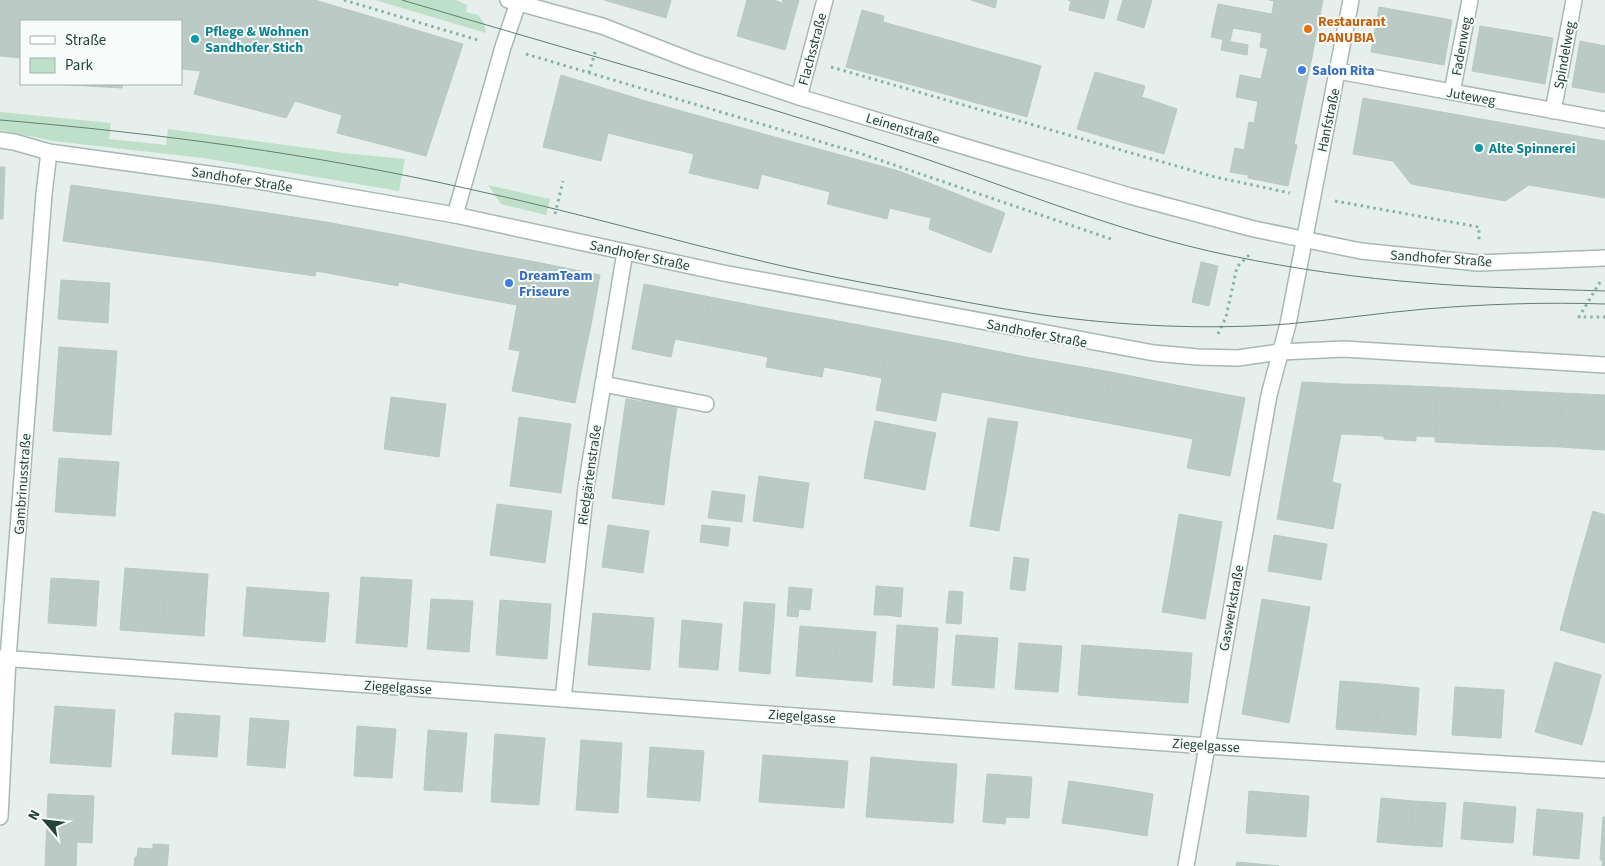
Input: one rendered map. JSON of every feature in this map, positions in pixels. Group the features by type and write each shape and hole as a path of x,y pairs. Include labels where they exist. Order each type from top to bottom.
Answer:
{"street":[{"name":"Flachsstraße","path":"799,97 825,0"},
{"name":"Hanfstraße","path":"1304,240 1351,0"},
{"name":"Fadenweg","path":"1452,92 1470,0"},
{"name":"Spindelweg","path":"1553,111 1574,0"},
{"path":"455,216 503,47 513,1"},
{"name":"Leinenstraße","path":"513,1 602,26 692,61 799,97 1130,196 1238,225 1304,240"},
{"name":"Juteweg","path":"1338,71 1605,120"},
{"name":"Sandhofer Straße","path":"0,140 50,152 252,180 455,216 723,273 1154,353 1238,358 1280,352 1344,349 1605,365"},
{"name":"Gambrinusstraße","path":"0,817 4,658 43,203 50,152"},
{"path":"1280,352 1288,324 1304,240"},
{"name":"Sandhofer Straße","path":"1304,240 1361,251 1478,263 1605,258"},
{"name":"Riedgärtenstraße","path":"564,699 586,487 625,252"},
{"name":"Gaswerkstraße","path":"1186,866 1269,395 1280,352"},
{"path":"603,384 706,404"},
{"name":"Ziegelgasse","path":"4,658 1207,746 1605,770"}],"path":[{"path":"344,0 862,154 1114,240"},
{"path":"808,60 1214,177 1479,227 1478,263"},
{"path":"550,236 563,181"},
{"path":"1238,358 1238,340 1217,341 1217,335 1226,317 1238,266 1252,252 1254,247"},
{"path":"1601,280 1579,316 1605,317"}],"green space":[{"path":"375,0 456,0 467,5 466,12 478,15 484,23 486,33"},
{"path":"0,112 111,123 109,139 166,145 168,129 344,153 405,159 399,191 203,158 53,141 0,130"},
{"path":"488,185 550,199 546,215 501,204"}],"building":[{"name":"Pflege & Wohnen Sandhofer Stich","path":"0,0 217,0 216,15 201,71 182,69 182,20 20,20 20,58 0,56"},
{"path":"217,0 315,0 463,44 426,156 337,133 342,115 295,101 286,118 194,94 216,15"},
{"path":"604,0 671,0 666,18"},
{"path":"747,0 774,0 782,3 783,0 799,0 785,50 737,36"},
{"path":"971,0 997,0 995,8"},
{"path":"1068,0 1109,0 1104,19 1069,10 1071,1"},
{"path":"1123,0 1152,0 1144,28 1117,20"},
{"path":"1269,0 1323,0 1321,10"},
{"path":"1274,1 1321,10 1312,57 1260,47 1262,33 1233,28 1230,41 1211,37 1218,4 1272,14"},
{"path":"1379,7 1452,20 1444,65 1371,52"},
{"path":"862,10 884,16 883,22 941,38 927,89 846,67"},
{"path":"1480,26 1553,38 1545,84 1472,71"},
{"path":"941,38 987,51 973,102 927,89"},
{"path":"1223,40 1248,45 1247,55 1221,50"},
{"path":"1580,41 1605,46 1605,93 1572,87"},
{"path":"1268,48 1312,57 1301,110 1236,97 1240,75 1261,79"},
{"path":"987,51 1041,66 1027,117 973,102"},
{"path":"1095,72 1145,86 1128,144 1077,129"},
{"path":"561,75 649,102 640,141 608,133 601,161 543,147"},
{"path":"70,85 123,85 122,88"},
{"path":"1142,97 1177,109 1164,154 1128,144"},
{"name":"Alte Spinnerei","path":"1363,98 1605,141 1605,198 1529,185 1505,201 1411,184 1393,161 1353,154"},
{"path":"1258,101 1301,110 1294,144 1297,145 1288,186 1248,178 1248,175 1230,172 1235,148 1244,150 1249,122 1254,123"},
{"path":"649,102 771,136 758,189 689,173 694,154 640,141"},
{"path":"771,136 899,171 887,219 827,204 830,192 761,174"},
{"path":"0,167 5,167 3,219 0,219"},
{"path":"899,171 1005,213 991,253 929,229 931,218 889,208"},
{"path":"71,185 142,195 134,251 63,241"},
{"path":"142,195 216,205 208,261 134,251"},
{"path":"216,205 326,222 315,276 208,261"},
{"path":"326,222 407,237 398,286 316,271"},
{"path":"407,237 471,250 463,295 399,282"},
{"path":"471,250 536,262 527,307 463,295"},
{"path":"536,262 600,275 592,320 527,307"},
{"path":"1201,262 1218,266 1209,306 1192,302"},
{"path":"61,280 110,283 108,323 58,319"},
{"path":"644,284 710,297 701,344 675,339 671,357 632,349"},
{"path":"710,297 777,310 768,357 701,344"},
{"path":"517,305 592,320 583,363 509,349"},
{"path":"777,310 833,320 822,377 766,367"},
{"path":"833,320 891,331 882,378 824,367"},
{"path":"891,331 951,342 936,421 876,410"},
{"path":"951,342 1031,358 1022,407 942,392"},
{"path":"59,347 117,351 114,393 56,389"},
{"path":"520,351 583,363 575,403 512,391"},
{"path":"1031,358 1111,372 1102,422 1022,407"},
{"path":"1111,372 1181,386 1172,435 1102,422"},
{"path":"1302,382 1342,384 1341,434 1332,482 1285,474"},
{"path":"1342,384 1387,385 1384,436 1341,434"},
{"path":"1387,385 1437,387 1435,437 1416,436 1416,441 1384,439"},
{"path":"1181,386 1245,398 1230,476 1187,468 1193,439 1172,435"},
{"path":"1437,387 1498,390 1495,445 1435,442"},
{"path":"56,389 114,393 111,435 53,431"},
{"path":"1498,390 1562,393 1560,447 1495,445"},
{"path":"1562,393 1605,395 1605,450 1560,447"},
{"path":"391,397 446,404 439,457 384,449"},
{"path":"626,399 677,407 670,455 619,448"},
{"path":"519,417 571,424 561,493 510,486"},
{"path":"988,418 1018,422 999,531 970,526"},
{"path":"875,421 936,433 930,461 869,449"},
{"path":"619,448 670,455 664,505 612,498"},
{"path":"869,449 930,461 925,490 864,478"},
{"path":"59,458 119,462 115,516 55,512"},
{"path":"1285,474 1341,484 1333,529 1277,519"},
{"path":"759,476 809,483 803,528 753,521"},
{"path":"712,491 745,495 742,522 708,518"},
{"path":"497,504 552,511 545,563 490,555"},
{"path":"1593,511 1605,515 1605,579 1576,570"},
{"path":"1179,514 1222,522 1214,570 1171,563"},
{"path":"608,525 649,531 643,573 602,567"},
{"path":"702,525 730,528 728,546 700,542"},
{"path":"1274,535 1327,544 1321,580 1268,571"},
{"path":"1014,557 1029,559 1025,591 1010,589"},
{"path":"1171,563 1214,570 1205,619 1162,612"},
{"path":"125,568 167,571 162,633 120,630"},
{"path":"1576,570 1605,579 1605,643 1560,630"},
{"path":"167,571 208,574 204,636 162,633"},
{"path":"361,577 412,580 407,647 356,643"},
{"path":"51,578 99,581 96,626 48,623"},
{"path":"876,586 889,587 887,615 874,615"},
{"path":"247,587 287,590 284,639 243,636"},
{"path":"789,587 812,589 810,610 799,609 798,617 787,616"},
{"path":"889,587 903,588 901,617 887,615"},
{"path":"287,590 329,593 325,642 284,639"},
{"path":"949,591 963,592 961,624 946,623"},
{"path":"431,599 473,601 469,652 427,649"},
{"path":"1262,599 1310,607 1302,653 1254,645"},
{"path":"500,600 551,604 547,659 496,655"},
{"path":"744,602 775,604 770,674 739,671"},
{"path":"593,613 654,618 650,670 588,665"},
{"path":"682,620 722,624 718,670 679,667"},
{"path":"897,625 938,628 934,688 893,685"},
{"path":"800,626 838,629 834,679 796,676"},
{"path":"838,629 876,632 872,682 834,679"},
{"path":"956,635 998,638 994,688 952,685"},
{"path":"1019,643 1062,646 1058,692 1015,689"},
{"path":"1082,645 1121,648 1117,698 1078,695"},
{"path":"1254,645 1302,653 1289,723 1242,714"},
{"path":"1121,648 1192,653 1188,703 1117,698"},
{"path":"1555,662 1601,675 1592,710 1545,697"},
{"path":"1340,681 1380,684 1376,732 1336,729"},
{"path":"1380,684 1419,688 1416,735 1376,732"},
{"path":"1455,687 1504,690 1501,738 1452,735"},
{"path":"1545,697 1592,710 1582,745 1535,732"},
{"path":"55,706 115,710 111,767 50,763"},
{"path":"175,713 220,716 217,757 172,754"},
{"path":"250,718 289,721 285,768 247,765"},
{"path":"357,726 396,729 392,778 354,776"},
{"path":"428,730 467,733 462,792 424,790"},
{"path":"495,734 545,738 539,805 491,802"},
{"path":"581,740 622,743 618,813 576,810"},
{"path":"650,747 704,751 700,801 647,797"},
{"path":"763,755 805,758 802,805 759,802"},
{"path":"871,757 914,761 910,820 866,817"},
{"path":"805,758 848,761 844,808 802,805"},
{"path":"914,761 957,764 953,823 910,820"},
{"path":"987,774 1032,777 1029,818 1006,817 1005,824 983,822"},
{"path":"1069,781 1111,787 1105,829 1062,823"},
{"path":"1111,787 1153,794 1147,836 1105,829"},
{"path":"1249,791 1309,796 1306,837 1246,833"},
{"path":"48,794 94,796 92,843 77,842 76,866 45,866"},
{"path":"1381,798 1413,801 1410,845 1377,842"},
{"path":"1413,801 1446,803 1442,847 1410,845"},
{"path":"1464,802 1516,807 1513,843 1461,839"},
{"path":"1537,809 1583,813 1579,859 1533,855"},
{"path":"1603,817 1605,817 1605,866 1602,866 1603,860 1600,860"},
{"path":"153,844 169,845 167,866 152,866"},
{"path":"138,848 153,849 152,859 137,857"},
{"path":"135,857 152,859 152,866 134,866"},
{"path":"1237,862 1279,866 1236,866"}],"tram line":[{"path":"402,0 827,126 930,160 1058,206 1188,246 1279,265 1375,278 1469,286 1605,291"},
{"path":"0,120 177,138 352,165 585,216 808,272 988,306 1073,319 1165,326 1226,327 1287,324 1470,306 1538,303 1605,304"}],"place":[{"name":"Restaurant DANUBIA","path":"1308,29"},
{"name":"Pflege & Wohnen Sandhofer Stich","path":"195,39"},
{"name":"Salon Rita","path":"1302,70"},
{"name":"Alte Spinnerei","path":"1479,148"},
{"name":"DreamTeam Friseure","path":"509,283"}]}
